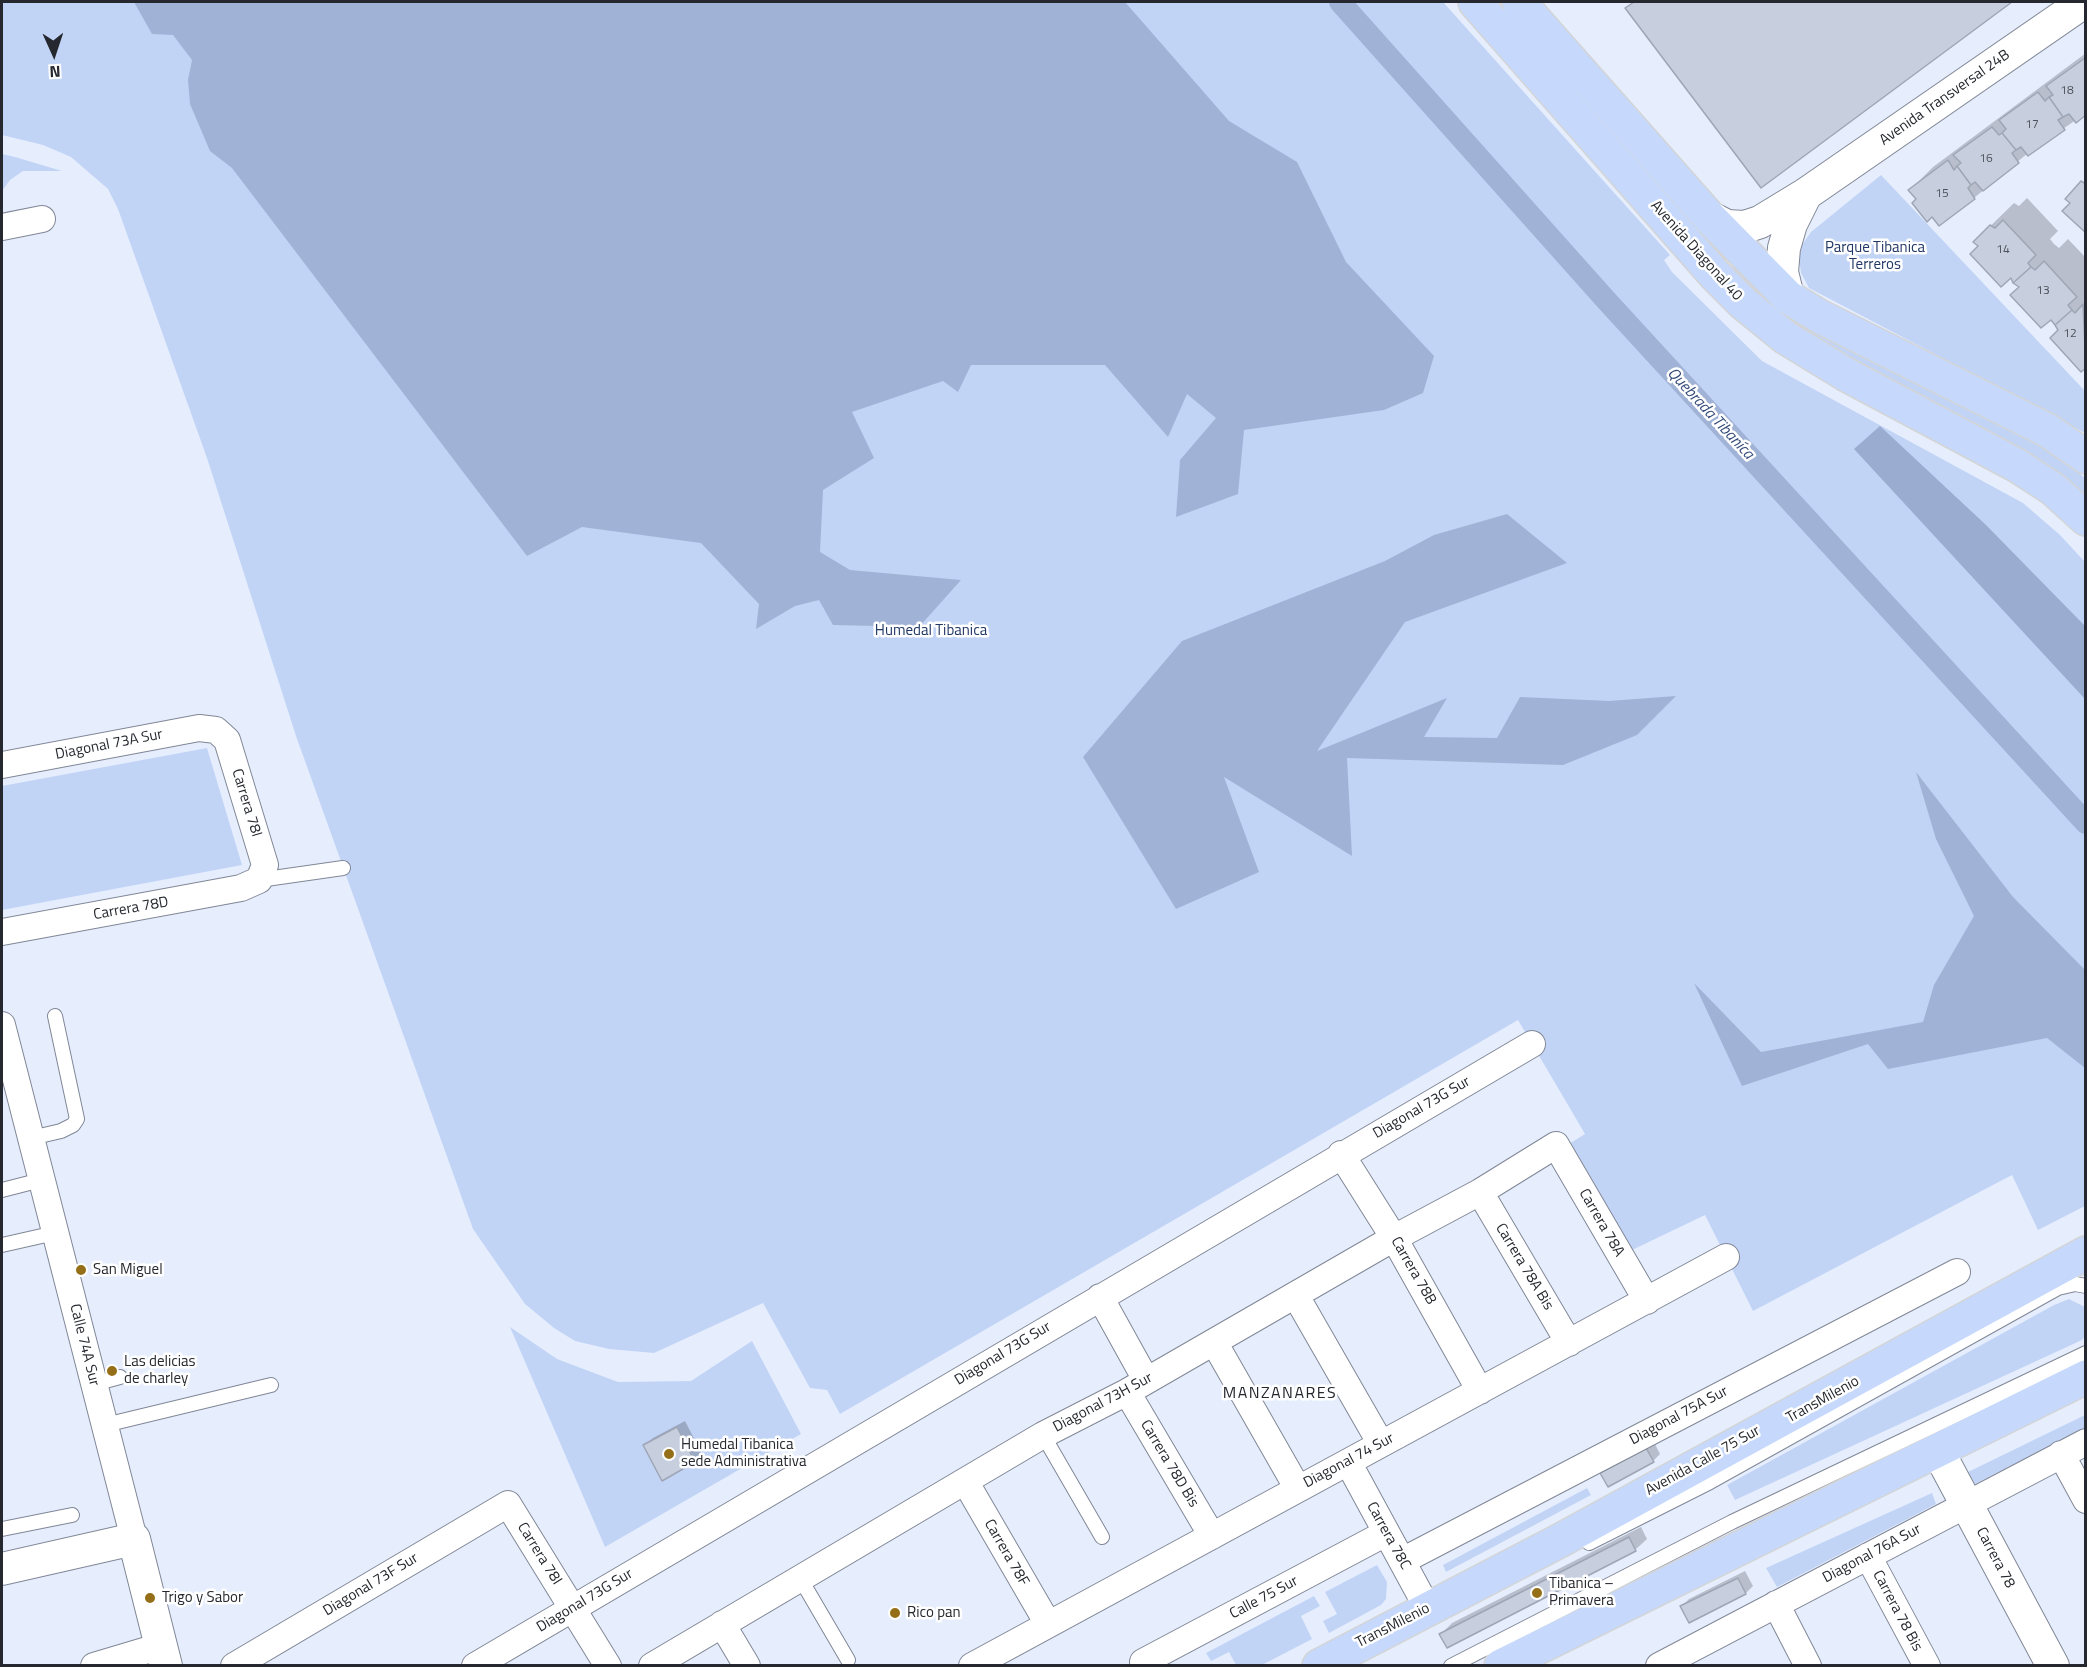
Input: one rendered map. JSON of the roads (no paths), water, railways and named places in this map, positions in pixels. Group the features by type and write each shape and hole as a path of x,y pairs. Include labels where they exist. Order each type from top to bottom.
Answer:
{"main road":[{"name":"Avenida Diagonal 40","path":"1475,2 1715,275 1743,303 1786,338 1845,374 2016,465 2053,489 2085,519"},
{"path":"1519,2 1709,217 1788,297 1819,316 2047,430 2085,457"},
{"name":"Avenida Calle 75 Sur","path":"1319,1665 1562,1540 2085,1253"},
{"path":"1501,1665 2085,1377"}],"street":[{"name":"Avenida Transversal 24B","path":"1709,217 1727,226 1745,226 1760,222 1806,194 2084,2"},
{"name":"Avenida Transversal 24B","path":"1788,297 1782,272 1784,248 1791,224 1806,194"},
{"path":"2,227 42,219"},
{"name":"Diagonal 73A Sur","path":"2,765 199,728 216,730"},
{"name":"Carrera 78I","path":"216,730 227,740 265,865 259,880"},
{"name":"Carrera 78D","path":"2,932 241,888 259,880"},
{"name":"Calle 74A Sur","path":"2,1025 164,1656"},
{"name":"Diagonal 73G Sur","path":"475,1665 1341,1154 1532,1044"},
{"name":"Diagonal 73H Sur","path":"652,1665 1043,1435 1136,1386 1394,1238 1480,1192 1556,1144"},
{"name":"Carrera 78A","path":"1556,1144 1647,1301"},
{"name":"Carrera 78B","path":"1341,1154 1394,1238 1480,1391"},
{"name":"Carrera 78A Bis","path":"1480,1192 1569,1342"},
{"name":"Diagonal 74 Sur","path":"972,1665 1726,1257"},
{"name":"Diagonal 75A Sur","path":"1402,1561 1957,1272"},
{"path":"1296,1296 1381,1444"},
{"name":"Carrera 78D Bis","path":"1100,1297 1136,1386 1212,1536"},
{"path":"1214,1342 1298,1489"},
{"name":"Diagonal 76A Sur","path":"1659,1665 1692,1658 1776,1604 2085,1442"},
{"name":"Carrera 78","path":"1938,1451 2053,1665"},
{"path":"2061,1454 2085,1500"},
{"name":"Carrera 78C","path":"1347,1462 1428,1609"},
{"name":"Carrera 78F","path":"965,1481 1048,1624"},
{"name":"Carrera 78I","path":"508,1504 608,1665"},
{"name":"Diagonal 73F Sur","path":"234,1665 508,1504"},
{"name":"Calle 75 Sur","path":"1143,1662 1386,1533"},
{"path":"2,1569 134,1539"},
{"name":"Carrera 78 Bis","path":"1868,1556 1927,1665"},
{"path":"1776,1604 1808,1665"},
{"path":"723,1624 747,1665"},
{"path":"94,1665 164,1656"}],"lane":[{"path":"259,880 343,868"},
{"path":"31,1138 61,1131 73,1125 77,1119 55,1016"},
{"path":"2,1190 41,1180"},
{"path":"2,1245 55,1233"},
{"name":"TransMilenio","path":"1575,1550 1710,1482 2058,1288 2075,1284 2085,1286"},
{"path":"1451,1665 1732,1522 2085,1353"},
{"path":"94,1384 120,1377"},
{"path":"105,1425 271,1385"},
{"path":"1043,1435 1102,1537"},
{"path":"2,1529 72,1515"},
{"path":"800,1578 848,1660"}],"waterway":[{"name":"Quebrada Tibaníca","path":"1340,2 1606,300 2086,823"}],"place":[{"name":"San Miguel","path":"81,1270"},
{"name":"Las delicias de charley","path":"112,1371"},
{"name":"Humedal Tibanica sede Administrativa","path":"669,1454"},
{"name":"Tibanica – Primavera","path":"1537,1593"},
{"name":"Trigo y Sabor","path":"150,1598"},
{"name":"Rico pan","path":"895,1613"}],"district":[{"name":"MANZANARES","path":"1280,1394"}],"park label":[{"name":"Parque Tibanica Terreros","path":"1875,256"},
{"name":"Humedal Tibanica","path":"931,631"}]}
